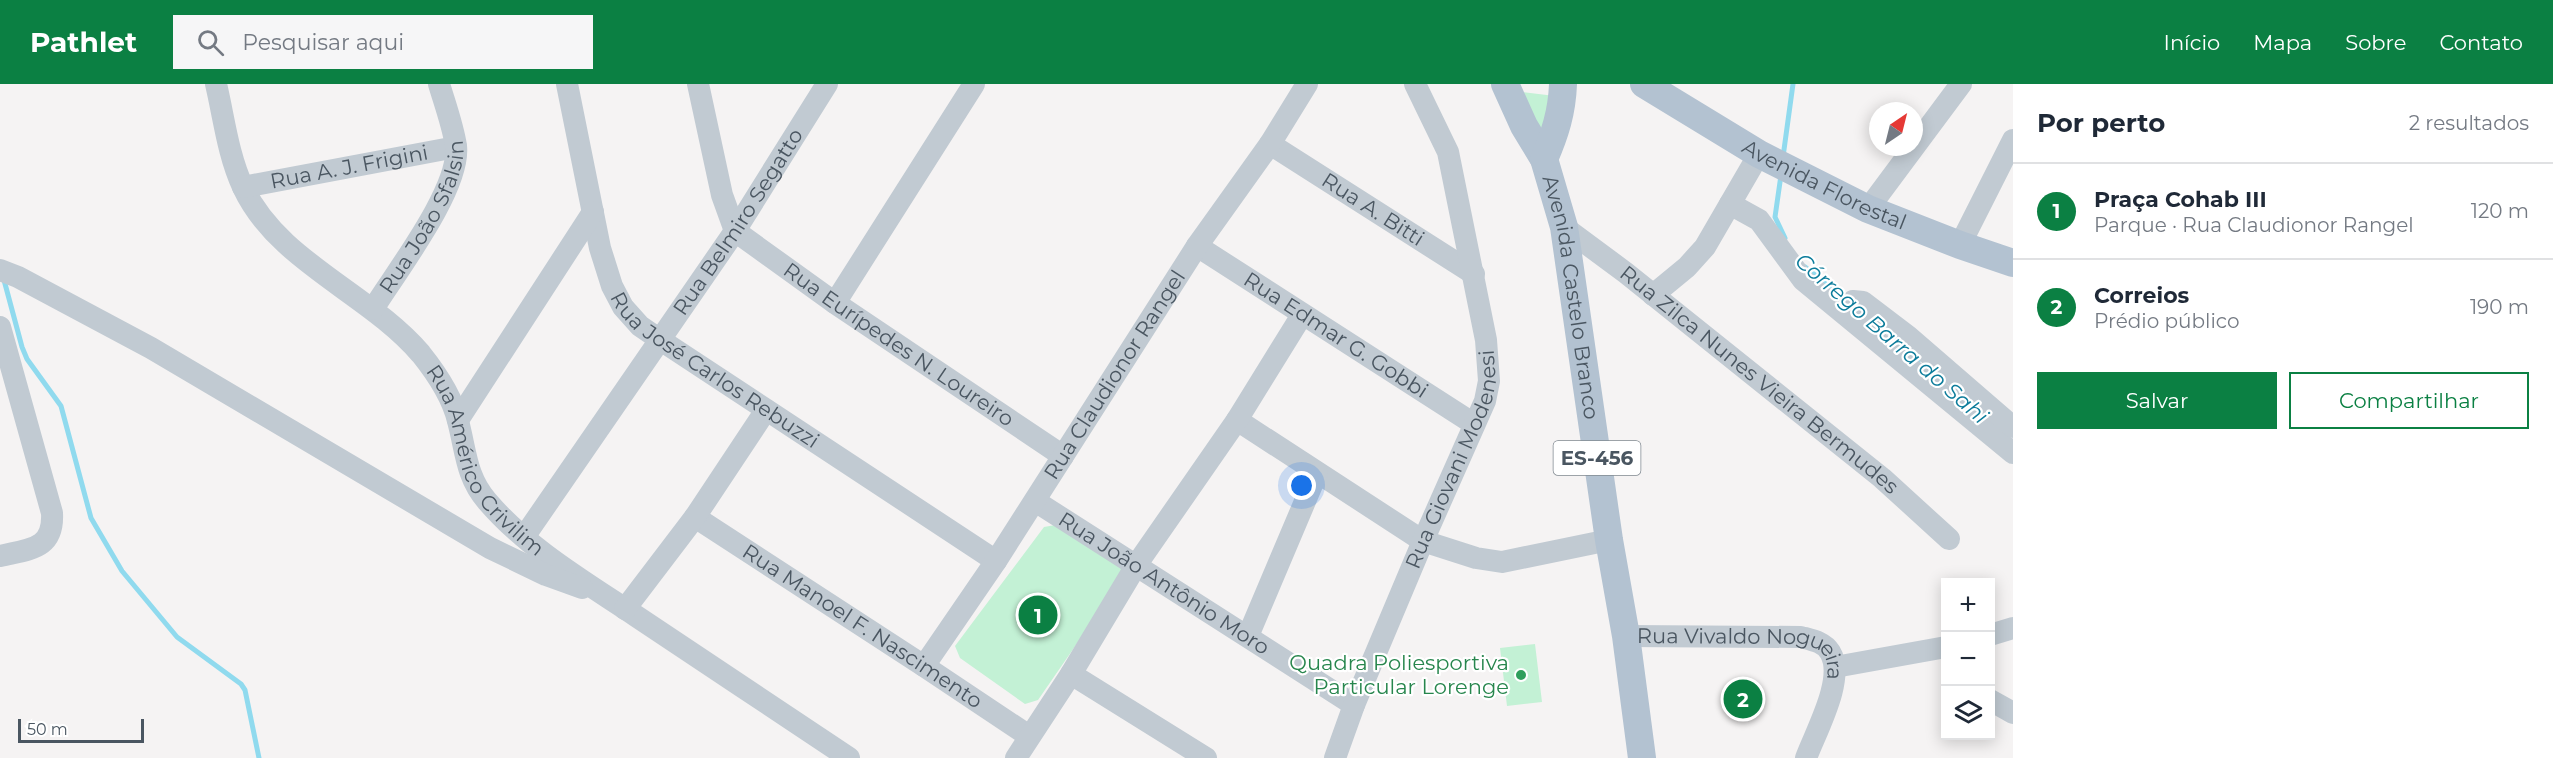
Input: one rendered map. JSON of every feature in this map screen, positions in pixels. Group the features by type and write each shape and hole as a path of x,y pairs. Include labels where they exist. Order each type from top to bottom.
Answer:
{"main road":[{"name":"Avenida Castelo Branco","path":"1506,84 1524,126 1544,159 1564,226 1609,540 1626,636 1642,758"},
{"name":"Avenida Castelo Branco","path":"1544,159 1556,131 1562,107 1563,84"},
{"name":"Avenida Florestal","path":"1637,85 1759,154 1868,209 2013,263"}],"street":[{"name":"Rua Américo Crivilim","path":"216,84 230,148 243,187 267,225 295,251 373,309 420,353 445,387 458,420 465,463 472,481 486,501 524,537 600,593 849,758"},
{"name":"Rua João Sfalsin","path":"373,309 441,201 455,168 456,147 439,84"},
{"name":"Rua José Carlos Rebuzzi","path":"567,84 603,257 612,286 623,307 640,326 996,561"},
{"path":"698,84 722,195 735,231"},
{"name":"Rua Belmiro Segatto","path":"524,537 735,231 827,84"},
{"path":"835,303 974,84"},
{"name":"Rua Claudionor Rangel","path":"924,666 1035,501 1197,246 1270,144 1307,84"},
{"name":"Rua Giovani Modenesi","path":"1335,758 1354,705 1485,401 1489,381 1486,340 1448,152 1415,84"},
{"path":"1868,209 1962,84"},
{"path":"1960,245 2013,140"},
{"name":"Rua A. Bitti","path":"1270,144 1474,274"},
{"name":"Rua A. J. Frigini","path":"243,187 456,147"},
{"path":"1653,295 1696,258 1759,154"},
{"path":"1730,204 1759,220 1803,280 1909,337 2013,427"},
{"path":"458,420 592,212"},
{"name":"Rua Zilca Nunes Vieira Bermudes","path":"1564,226 1882,478 1949,539"},
{"name":"Rua Eurípedes N. Loureiro","path":"735,231 835,303 1063,456"},
{"name":"Rua Edmar G. Gobbi","path":"1197,246 1474,424"},
{"path":"0,270 18,277 151,348 490,548 546,576 600,593"},
{"path":"1854,308 2013,453"},
{"path":"1016,758 1071,674 1137,564 1237,420 1302,315"},
{"path":"0,327 10,395 52,513 50,533 45,543 38,547 0,556"},
{"path":"626,609 695,517 766,410"},
{"path":"1237,420 1423,541 1476,558 1502,562 1609,540"},
{"path":"1248,636 1317,473"},
{"name":"Rua João Antônio Moro","path":"1035,501 1137,564 1354,705"},
{"name":"Rua Manoel F. Nascimento","path":"695,517 1029,736"},
{"path":"1995,633 2013,628"},
{"name":"Rua Vivaldo Nogueira","path":"1626,636 1801,637 1818,641 1829,651 1835,667 1835,683 1806,758"},
{"path":"1835,667 1940,654"},
{"path":"1071,674 1206,758"},
{"path":"1995,703 2013,713"}],"green space":[{"path":"1521,92 1555,96 1543,138"},
{"path":"1061,524 1124,564 1118,584 1038,700 1025,704 960,658 955,646 1044,527"},
{"name":"Quadra Poliesportiva Particular Lorenge","path":"1535,644 1542,702 1507,706 1500,648"}],"waterway":[{"name":"Córrego Barra do Sahi","path":"1783,157 1793,84"},
{"name":"Córrego Barra do Sahi","path":"1781,175 1775,217 1785,238"},
{"name":"Córrego Barra do Sahi","path":"1805,267 1847,301"},
{"path":"4,280 27,359 61,406 91,518 122,571 177,637 241,684 245,690 259,758"},
{"name":"Córrego Barra do Sahi","path":"1896,341 1918,361"}],"place":[{"name":"Praça Cohab III","path":"1038,615"},
{"name":"Quadra Poliesportiva Particular Lorenge","path":"1521,675"},
{"name":"Correios","path":"1743,699"}]}
